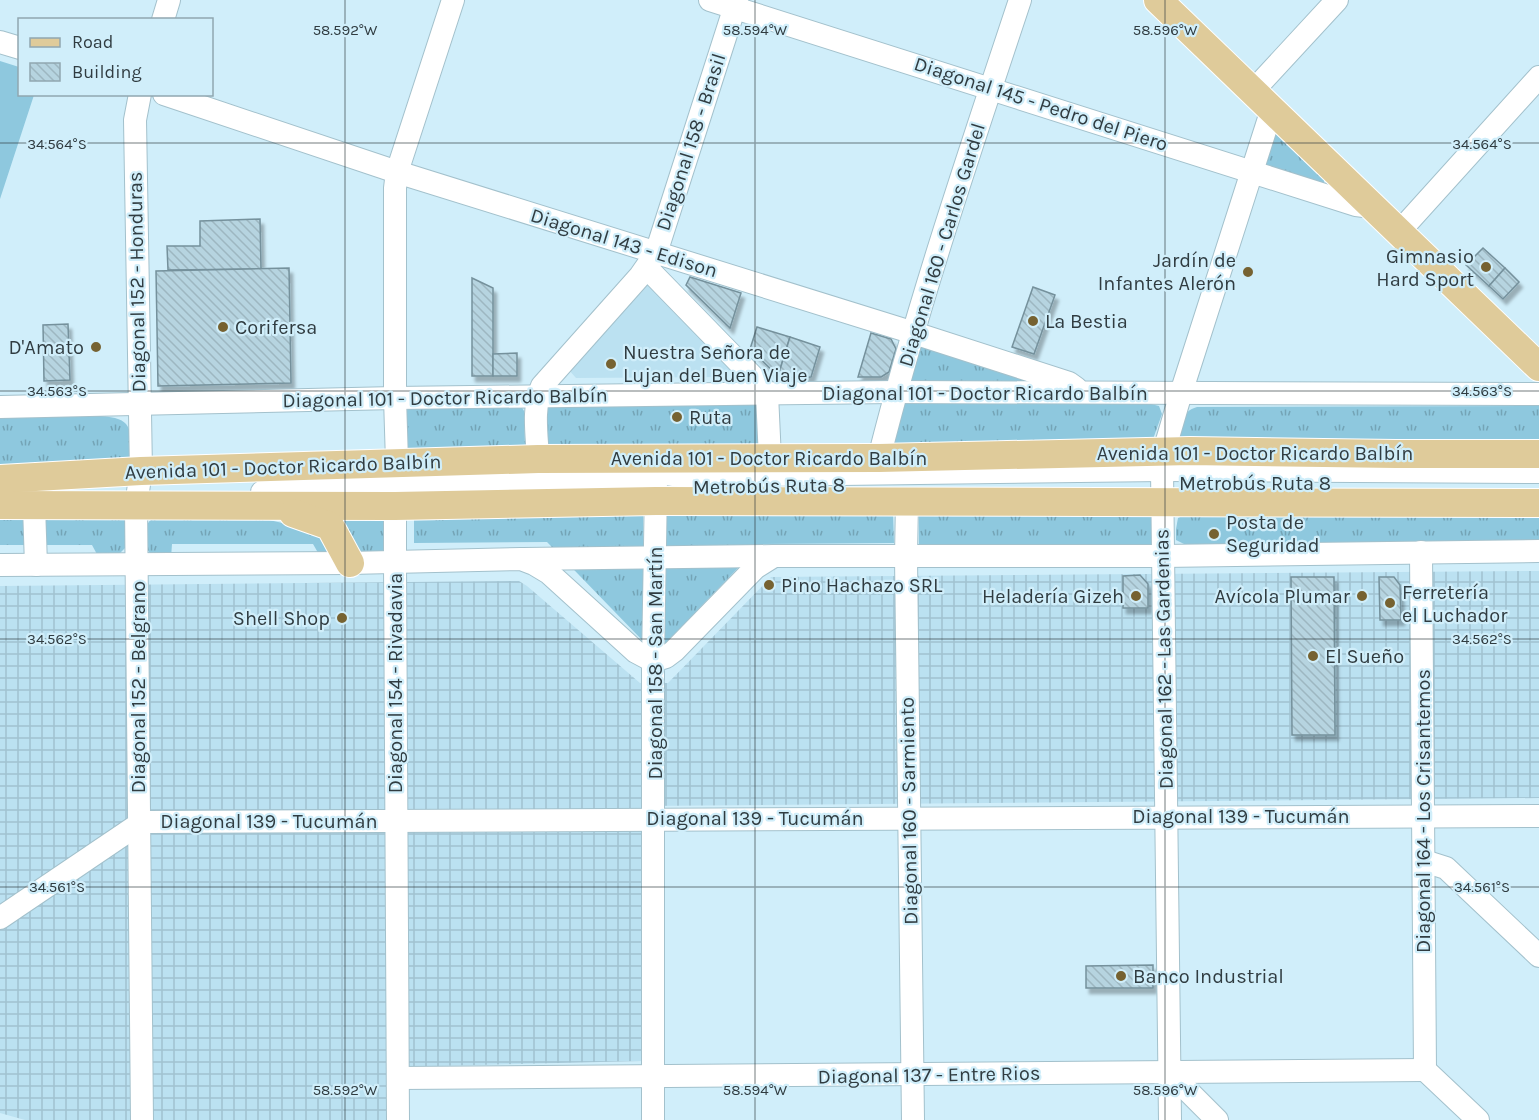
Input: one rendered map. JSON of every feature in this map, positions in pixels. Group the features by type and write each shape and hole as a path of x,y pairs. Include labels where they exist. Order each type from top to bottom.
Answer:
{"main road":[{"path":"1158,0 1539,367"},
{"name":"Avenida 101 - Doctor Ricardo Balbín","path":"0,479 138,488 277,506 538,459 656,479 907,501 1163,477 1539,454"},
{"name":"Avenida 101 - Doctor Ricardo Balbín","path":"0,505 34,506 138,488 656,479 770,459 879,458 1539,502"},
{"path":"277,506 330,526 350,562"}],"street":[{"path":"164,18 169,0"},
{"name":"Diagonal 154 - Rivadavia","path":"398,1120 395,200 397,172 453,0"},
{"name":"Diagonal 145 - Pedro del Piero","path":"710,0 735,4 1356,205 1372,207"},
{"name":"Diagonal 160 - Carlos Gardel","path":"879,458 914,333 1020,0"},
{"path":"1263,100 1337,0"},
{"name":"Diagonal 158 - Brasil","path":"538,395 548,378 651,261 735,4"},
{"path":"0,42 18,47"},
{"path":"1399,232 1539,77"},
{"name":"Diagonal 152 - Honduras","path":"138,488 135,120 140,96"},
{"name":"Diagonal 143 - Edison","path":"170,96 651,261 914,333 1069,383 1082,392"},
{"name":"Diagonal 162 - Las Gardenias","path":"1170,1120 1163,477 1181,393 1251,171 1263,100"},
{"path":"651,261 767,394 770,459"},
{"name":"Diagonal 101 - Doctor Ricardo Balbín","path":"0,407 538,395 896,392 1539,394"},
{"path":"538,395 536,410 538,459"},
{"name":"Metrobús Ruta 8","path":"656,479 684,488 1163,477 1539,472"},
{"name":"Metrobús Ruta 8","path":"1163,477 1539,485"},
{"name":"Diagonal 158 - San Martín","path":"653,1120 656,479"},
{"path":"0,484 138,488"},
{"path":"0,500 138,488"},
{"name":"Diagonal 152 - Belgrano","path":"138,488 142,1120"},
{"name":"Diagonal 160 - Sarmiento","path":"907,501 913,1120"},
{"path":"34,506 36,564"},
{"path":"0,565 774,556 1163,556 1539,551"},
{"name":"Diagonal 164 - Los Crisantemos","path":"1421,552 1425,1070"},
{"path":"521,559 549,573 636,652 654,661 674,651 755,568 774,556"},
{"name":"Diagonal 139 - Tucumán","path":"0,918 139,824 148,822 654,818 1539,816"},
{"path":"1424,861 1446,868 1539,956"},
{"path":"1425,1070 1478,1120"},
{"name":"Diagonal 137 - Entre Rios","path":"398,1078 1425,1070"},
{"path":"1169,1072 1217,1120"}],"shaded area":[{"path":"649,284 731,368 725,377 576,378 569,370"},
{"path":"1539,571 1539,798 645,806 642,1061 392,1067 387,1120 25,1120 0,1113 0,586 519,581 640,683 668,683 771,577"}],"green space":[{"path":"0,61 18,67 18,96 34,96 0,199"},
{"path":"1275,129 1325,177 1323,186 1262,167"},
{"path":"923,342 1037,381 908,384"},
{"path":"909,402 1151,404 1159,406 1162,414 1152,442 892,449 899,406"},
{"path":"546,403 765,405 764,447 548,449"},
{"path":"413,406 521,406 524,411 525,445 523,450 406,453 406,411"},
{"path":"1539,406 1539,443 1178,437 1185,415 1197,407"},
{"path":"100,416 119,419 128,426 132,456 128,461 0,471 0,418"},
{"path":"643,509 643,641 547,542 414,543 414,512"},
{"path":"1151,510 1151,544 919,545 919,511"},
{"path":"665,512 893,512 894,543 761,544 665,644"},
{"path":"1539,512 1539,543 1194,547 1176,540 1178,518 1187,514"},
{"path":"0,514 127,514 126,547 119,554 99,558 92,545 0,545"},
{"path":"156,516 269,520 323,532 337,550 321,558 313,544 172,544 171,558 150,553 144,546 146,526"},
{"path":"380,517 385,523 385,544 382,553 362,556 334,519"}],"building":[{"path":"260,219 261,269 168,270 167,246 200,246 200,221"},
{"name":"Gimnasio Hard Sport","path":"1483,248 1505,268 1489,286 1466,265"},
{"name":"Corifersa","path":"289,268 291,383 158,386 156,271"},
{"path":"1505,268 1519,282 1503,299 1489,286"},
{"path":"690,277 741,293 730,328 686,285"},
{"path":"472,278 493,288 493,376 472,376"},
{"name":"La Bestia","path":"1033,287 1055,295 1034,354 1012,347"},
{"path":"68,324 70,380 44,381 43,325"},
{"path":"757,327 790,337 778,376 750,349"},
{"path":"871,333 891,339 896,349 889,372 881,377 858,377"},
{"path":"790,337 820,347 811,377 780,378 778,376"},
{"path":"517,353 517,376 493,376 493,354"},
{"name":"Heladería Gizeh","path":"1140,575 1148,584 1148,608 1123,608 1123,576"},
{"name":"El Sueño","path":"1291,577 1334,577 1335,735 1292,735"},
{"name":"Ferretería el Luchador","path":"1379,577 1394,577 1400,585 1401,620 1380,620"},
{"path":"1153,965 1153,988 1086,988 1086,966"}],"place":[{"name":"Gimnasio Hard Sport","path":"1486,267"},
{"name":"Jardín de Infantes Alerón","path":"1248,272"},
{"name":"La Bestia","path":"1033,321"},
{"name":"Corifersa","path":"223,327"},
{"name":"D'Amato","path":"96,347"},
{"name":"Nuestra Señora de Lujan del Buen Viaje","path":"611,364"},
{"name":"Ruta","path":"677,417"},
{"name":"Posta de Seguridad","path":"1214,534"},
{"name":"Pino Hachazo SRL","path":"769,585"},
{"name":"Heladería Gizeh","path":"1136,596"},
{"name":"Avícola Plumar","path":"1362,596"},
{"name":"Ferretería el Luchador","path":"1390,603"},
{"name":"Shell Shop","path":"342,618"},
{"name":"El Sueño","path":"1313,656"},
{"name":"Banco Industrial","path":"1121,976"}]}
